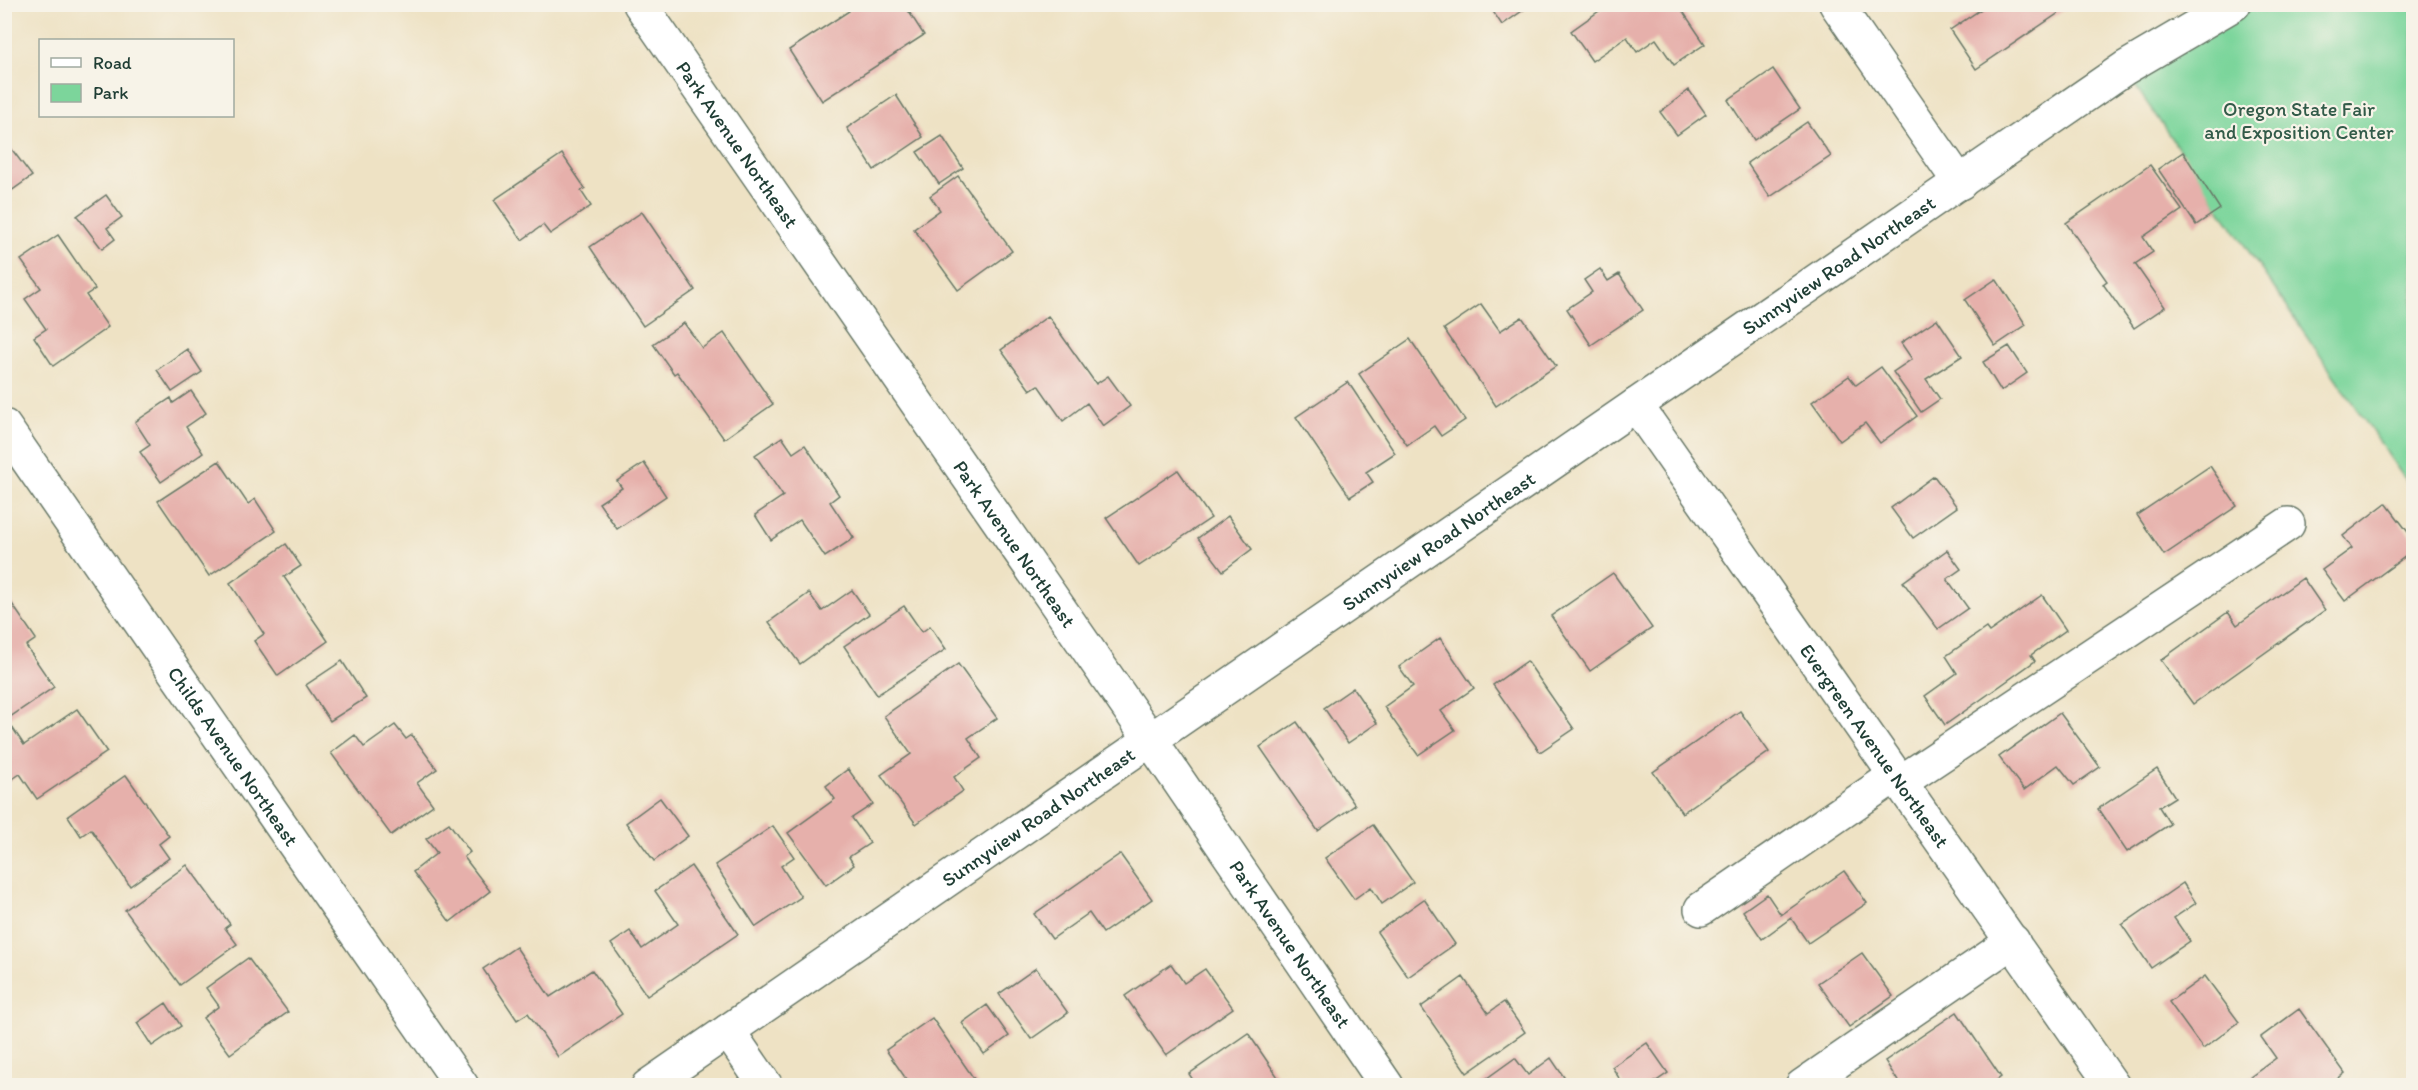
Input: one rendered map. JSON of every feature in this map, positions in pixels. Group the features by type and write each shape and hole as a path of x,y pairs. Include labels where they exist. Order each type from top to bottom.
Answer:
{"street":[{"name":"Park Avenue Northeast","path":"640,4 1387,1086"},
{"path":"1836,4 1960,183"},
{"name":"Sunnyview Road Northeast","path":"648,1086 2124,68 2234,4"},
{"name":"Evergreen Avenue Northeast","path":"1636,405 2113,1086"},
{"name":"Childs Avenue Northeast","path":"4,426 462,1086"},
{"path":"1701,909 2288,524"},
{"path":"1802,1086 2013,941"},
{"path":"728,1031 766,1086"}],"green space":[{"name":"Oregon State Fair and Exposition Center","path":"2208,5 2413,5 2413,491 2119,62"}],"building":[{"path":"845,4 904,4 924,35 822,101 789,50 849,11"},
{"path":"1488,4 1532,4 1502,25"},
{"path":"1609,4 1678,4 1705,44 1674,65 1656,39 1637,52 1627,37 1592,61 1571,31"},
{"path":"1989,4 2072,4 1976,69 1950,30"},
{"path":"1773,69 1800,109 1754,140 1728,100"},
{"path":"1689,90 1706,114 1677,135 1660,112"},
{"path":"896,95 923,137 874,170 847,128"},
{"path":"1807,122 1831,156 1770,197 1747,163"},
{"path":"942,136 963,168 939,184 917,152"},
{"path":"4,139 32,176 4,196"},
{"path":"2183,152 2220,209 2196,225 2158,169"},
{"path":"562,154 585,188 581,191 591,206 550,234 543,225 522,240 494,200"},
{"path":"2150,165 2182,210 2143,237 2153,252 2135,264 2165,307 2134,328 2103,284 2107,281 2066,223"},
{"path":"958,176 1012,251 958,290 914,229 940,210 930,196"},
{"path":"106,195 122,217 107,228 115,239 102,249 77,216"},
{"path":"642,212 695,290 643,326 590,247"},
{"path":"58,235 95,289 86,295 108,327 53,366 34,337 46,329 25,299 41,288 21,260"},
{"path":"1600,269 1608,281 1619,274 1643,310 1591,345 1567,309 1592,292 1584,280"},
{"path":"1996,279 2026,325 1995,346 1965,300"},
{"path":"1481,304 1500,331 1522,317 1556,366 1496,406 1444,329"},
{"path":"1048,316 1096,384 1108,376 1130,406 1103,426 1087,403 1063,421 1038,385 1030,390 1001,350"},
{"path":"1937,319 1962,356 1926,379 1940,399 1921,412 1893,372 1912,359 1901,343"},
{"path":"684,323 702,348 724,333 773,404 724,439 677,372 674,374 653,344"},
{"path":"1410,339 1465,420 1441,436 1434,426 1407,445 1359,374"},
{"path":"2009,346 2027,373 2001,391 1983,362"},
{"path":"187,349 202,372 172,392 157,370"},
{"path":"1881,367 1917,416 1880,443 1865,423 1840,441 1812,402 1849,376 1856,385"},
{"path":"1348,382 1395,453 1366,472 1373,482 1350,497 1296,417"},
{"path":"191,391 206,413 186,427 203,453 161,482 140,452 150,445 135,422 171,398 173,403"},
{"path":"782,437 793,453 805,445 839,495 830,502 854,538 825,557 800,520 771,540 755,515 783,496 755,455"},
{"path":"219,461 248,504 255,499 276,531 209,576 158,501"},
{"path":"644,463 666,496 617,529 599,503 622,488 617,481"},
{"path":"2210,466 2237,506 2164,555 2137,515"},
{"path":"1178,470 1211,518 1139,566 1106,518"},
{"path":"1934,476 1957,507 1913,538 1891,508"},
{"path":"2386,503 2414,540 2414,550 2345,601 2322,570 2352,548 2343,536"},
{"path":"1228,516 1252,549 1223,571 1198,538"},
{"path":"286,544 301,566 284,577 328,641 278,676 254,641 264,634 230,583"},
{"path":"1947,550 1961,569 1947,579 1968,608 1938,629 1903,582"},
{"path":"1613,573 1652,628 1590,671 1551,616"},
{"path":"2303,578 2325,610 2193,704 2161,660 2228,612 2237,625"},
{"path":"852,590 869,614 800,664 769,622 809,593 822,611"},
{"path":"2042,595 2066,630 2031,655 2035,661 1945,725 1925,696 1957,673 1946,656 1986,628 1989,632"},
{"path":"8,598 36,639 26,646 54,687 4,721 4,601"},
{"path":"904,606 922,632 930,626 946,649 877,695 844,646"},
{"path":"1440,638 1474,688 1441,711 1455,730 1418,755 1384,707 1413,686 1399,667"},
{"path":"342,661 366,698 330,721 306,685"},
{"path":"1527,661 1574,729 1540,752 1493,685"},
{"path":"958,664 997,718 968,738 981,758 954,777 963,791 916,824 881,775 911,754 884,716"},
{"path":"1353,688 1377,723 1348,743 1324,708"},
{"path":"77,709 107,752 37,799 20,774 8,782 4,777 4,733 12,727 24,745"},
{"path":"1740,711 1769,752 1682,813 1653,772"},
{"path":"2060,713 2100,767 2074,785 2058,765 2024,790 1999,757"},
{"path":"1297,722 1355,805 1318,831 1260,747"},
{"path":"395,725 406,739 412,735 437,769 417,783 433,805 391,835 331,753 355,735 364,747"},
{"path":"848,769 873,804 852,818 870,843 849,857 854,865 826,885 788,833 835,799 826,786"},
{"path":"2157,769 2175,797 2159,807 2170,824 2127,852 2098,809"},
{"path":"126,775 169,836 159,844 169,858 130,886 91,829 81,836 68,816"},
{"path":"660,798 688,836 654,861 626,823"},
{"path":"449,823 470,852 464,857 490,891 450,922 413,872 437,853 426,839"},
{"path":"1373,825 1413,882 1382,904 1371,887 1354,899 1325,858"},
{"path":"773,826 794,857 781,866 801,897 756,927 715,865"},
{"path":"1120,854 1152,899 1103,933 1089,913 1052,939 1034,914"},
{"path":"187,865 230,924 225,928 237,944 180,985 125,910"},
{"path":"691,866 738,934 647,996 611,944 630,931 642,949 678,924 655,891"},
{"path":"1844,871 1867,903 1808,943 1791,918 1762,939 1743,911 1767,894 1781,915"},
{"path":"2183,883 2196,903 2174,918 2190,941 2151,968 2122,925"},
{"path":"1424,899 1455,944 1408,977 1377,932"},
{"path":"516,947 550,997 592,970 622,1014 558,1057 528,1013 517,1020 483,969"},
{"path":"1862,953 1893,996 1849,1027 1818,983"},
{"path":"248,958 288,1012 230,1054 203,1018 219,1006 206,988"},
{"path":"1171,964 1184,983 1205,969 1233,1008 1166,1055 1125,996"},
{"path":"1036,968 1068,1013 1031,1039 999,994"},
{"path":"2205,976 2239,1022 2203,1049 2169,1002"},
{"path":"1463,977 1488,1013 1504,1002 1525,1032 1467,1073 1421,1007"},
{"path":"166,1003 181,1026 152,1046 137,1023"},
{"path":"987,1005 1009,1036 984,1054 962,1023"},
{"path":"2299,1009 2345,1073 2328,1086 2238,1086 2276,1058 2261,1037"},
{"path":"1957,1012 2001,1077 1989,1086 1901,1086 1885,1061"},
{"path":"932,1018 979,1086 911,1086 886,1050"},
{"path":"1248,1033 1284,1086 1197,1086 1189,1074"},
{"path":"1647,1043 1668,1073 1649,1086 1624,1086 1612,1067"},
{"path":"1515,1058 1528,1075 1551,1058 1570,1086 1476,1086"}]}
